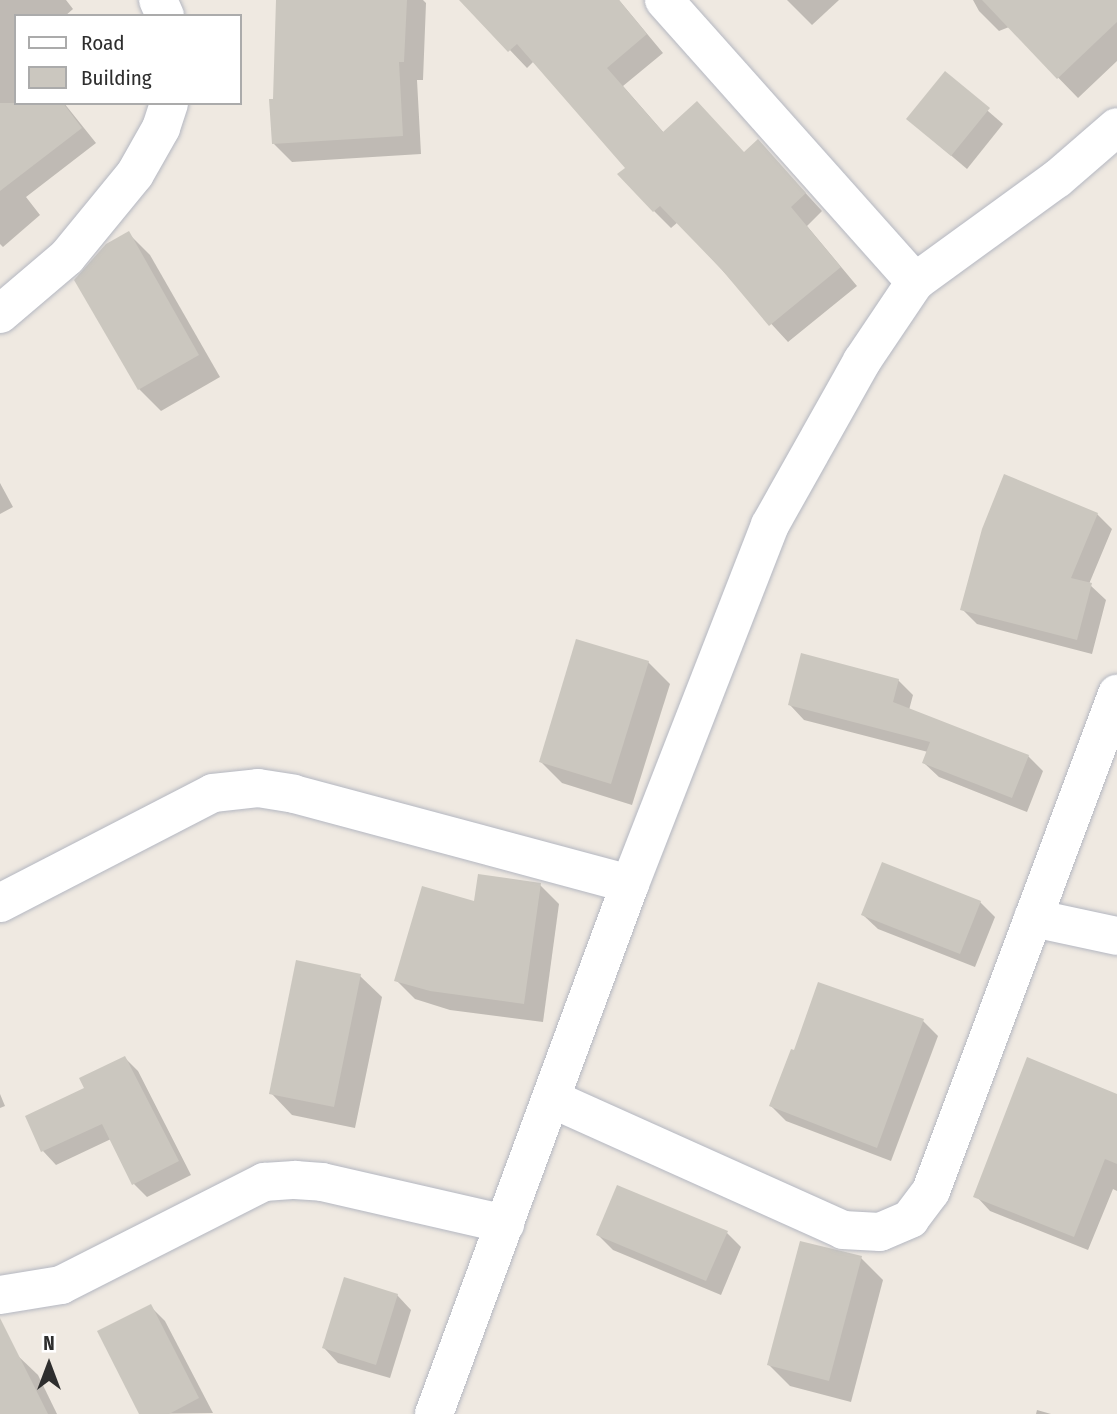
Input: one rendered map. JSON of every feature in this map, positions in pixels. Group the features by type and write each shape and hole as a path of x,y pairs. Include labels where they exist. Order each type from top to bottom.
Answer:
{"street":[{"path":"664,0 915,282"},
{"path":"0,314 67,257 135,174 161,128 168,105"},
{"path":"434,1414 630,884 770,525 827,420 915,282 1057,179 1117,127"},
{"path":"552,1099 843,1230 880,1232 910,1219 931,1191 1117,694"},
{"path":"0,904 213,793 258,788 294,794 630,884"},
{"path":"1033,918 1117,936"},
{"path":"0,1295 61,1285 264,1182 322,1182 505,1224"}],"building":[{"path":"276,0 407,0 404,62 399,62 403,136 272,144 269,99 273,99"},
{"path":"459,0 619,0 647,34 607,68 663,132 697,101 744,152 758,139 806,193 791,207 841,267 769,326 722,270 660,206 653,212 617,174 625,168 517,44 508,52"},
{"path":"982,0 1117,0 1117,22 1057,79"},
{"path":"945,71 990,108 951,156 906,119"},
{"path":"0,103 65,105 82,128 0,191"},
{"path":"129,231 199,355 138,390 74,280 106,244"},
{"path":"1004,474 1098,513 1071,578 1092,583 1077,640 960,610 982,529"},
{"path":"576,639 649,661 611,784 539,762"},
{"path":"801,653 899,679 893,702 1029,755 1012,798 922,763 930,742 788,705"},
{"path":"882,862 981,901 960,954 861,915"},
{"path":"478,874 541,883 524,1004 430,991 394,981 422,886 474,901"},
{"path":"296,960 361,974 334,1107 269,1094"},
{"path":"818,982 924,1019 877,1148 769,1106 791,1049 794,1050"},
{"path":"125,1056 179,1161 132,1185 102,1124 41,1152 25,1116 84,1088 79,1078"},
{"path":"1027,1057 1117,1094 1117,1164 1105,1159 1074,1237 973,1197"},
{"path":"617,1185 728,1231 706,1281 596,1235"},
{"path":"800,1241 862,1256 829,1381 767,1365"},
{"path":"344,1277 398,1294 376,1365 322,1348"},
{"path":"151,1304 199,1398 169,1414 139,1414 97,1331"},
{"path":"0,1318 48,1414 0,1414"}]}
